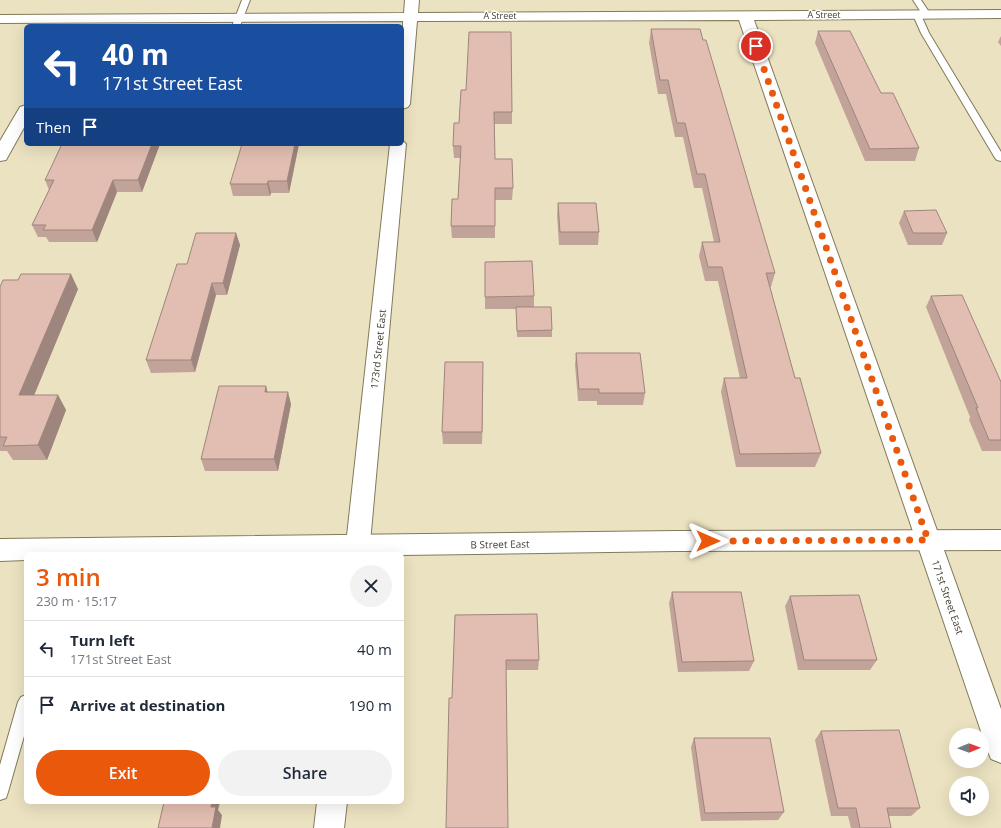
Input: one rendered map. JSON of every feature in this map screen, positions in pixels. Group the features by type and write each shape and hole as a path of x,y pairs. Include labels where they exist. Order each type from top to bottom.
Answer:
{"street":[{"path":"404,85 412,0"},
{"name":"A Street","path":"0,19 78,17 238,22 411,17 1001,14"},
{"name":"171st Street East","path":"745,16 1001,748"},
{"path":"0,156 24,114"},
{"name":"173rd Street East","path":"358,550 398,146"},
{"name":"B Street East","path":"0,550 70,552 358,550 677,541 1001,540"},
{"path":"329,828 332,804"}],"lane":[{"path":"238,22 246,0"},
{"path":"917,0 922,15 925,33 1000,158"},
{"path":"0,792 24,709"}],"building":[{"path":"651,29 700,29 703,40 706,40 775,273 766,273 795,378 800,378 821,453 740,454 724,378 747,378 722,267 708,267 702,242 720,242 705,174 697,174 685,123 677,123 668,80 660,80"},
{"path":"818,31 850,31 881,93 893,93 919,148 870,149"},
{"path":"469,32 511,32 512,112 494,112 495,159 512,159 513,188 495,188 495,226 451,226 452,199 458,199 461,146 453,146 454,123 459,123 461,90 466,90"},
{"path":"61,146 151,146 138,180 113,180 92,230 43,230 46,225 32,225 54,180 45,180"},
{"path":"241,146 295,146 287,181 268,181 267,184 230,184"},
{"path":"558,203 596,203 599,232 560,232"},
{"path":"936,210 947,233 913,233 904,211"},
{"path":"196,233 236,233 223,283 212,283 191,360 146,360 177,264 187,264"},
{"path":"532,261 534,296 485,297 485,262"},
{"path":"21,274 71,274 19,395 58,395 38,445 3,446 7,437 0,437 0,287 3,280 18,280"},
{"path":"962,295 1001,382 1001,440 989,440 976,408 978,408 931,296"},
{"path":"516,307 551,307 552,330 517,331"},
{"path":"576,353 640,353 645,393 599,393 599,389 579,389"},
{"path":"445,362 483,362 482,432 442,432"},
{"path":"219,386 266,386 265,392 288,392 274,459 201,459"},
{"path":"672,592 741,592 754,661 682,662"},
{"path":"859,595 877,660 804,660 790,596"},
{"path":"537,614 539,660 506,660 508,828 446,828 449,698 452,698 455,615"},
{"path":"899,730 920,808 887,808 891,828 860,828 856,808 838,808 821,731"},
{"path":"694,738 770,738 784,812 705,813"},
{"path":"164,804 212,804 211,807 216,807 212,828 158,828"}],"route":[{"path":"708,541 928,540 756,46"}]}
